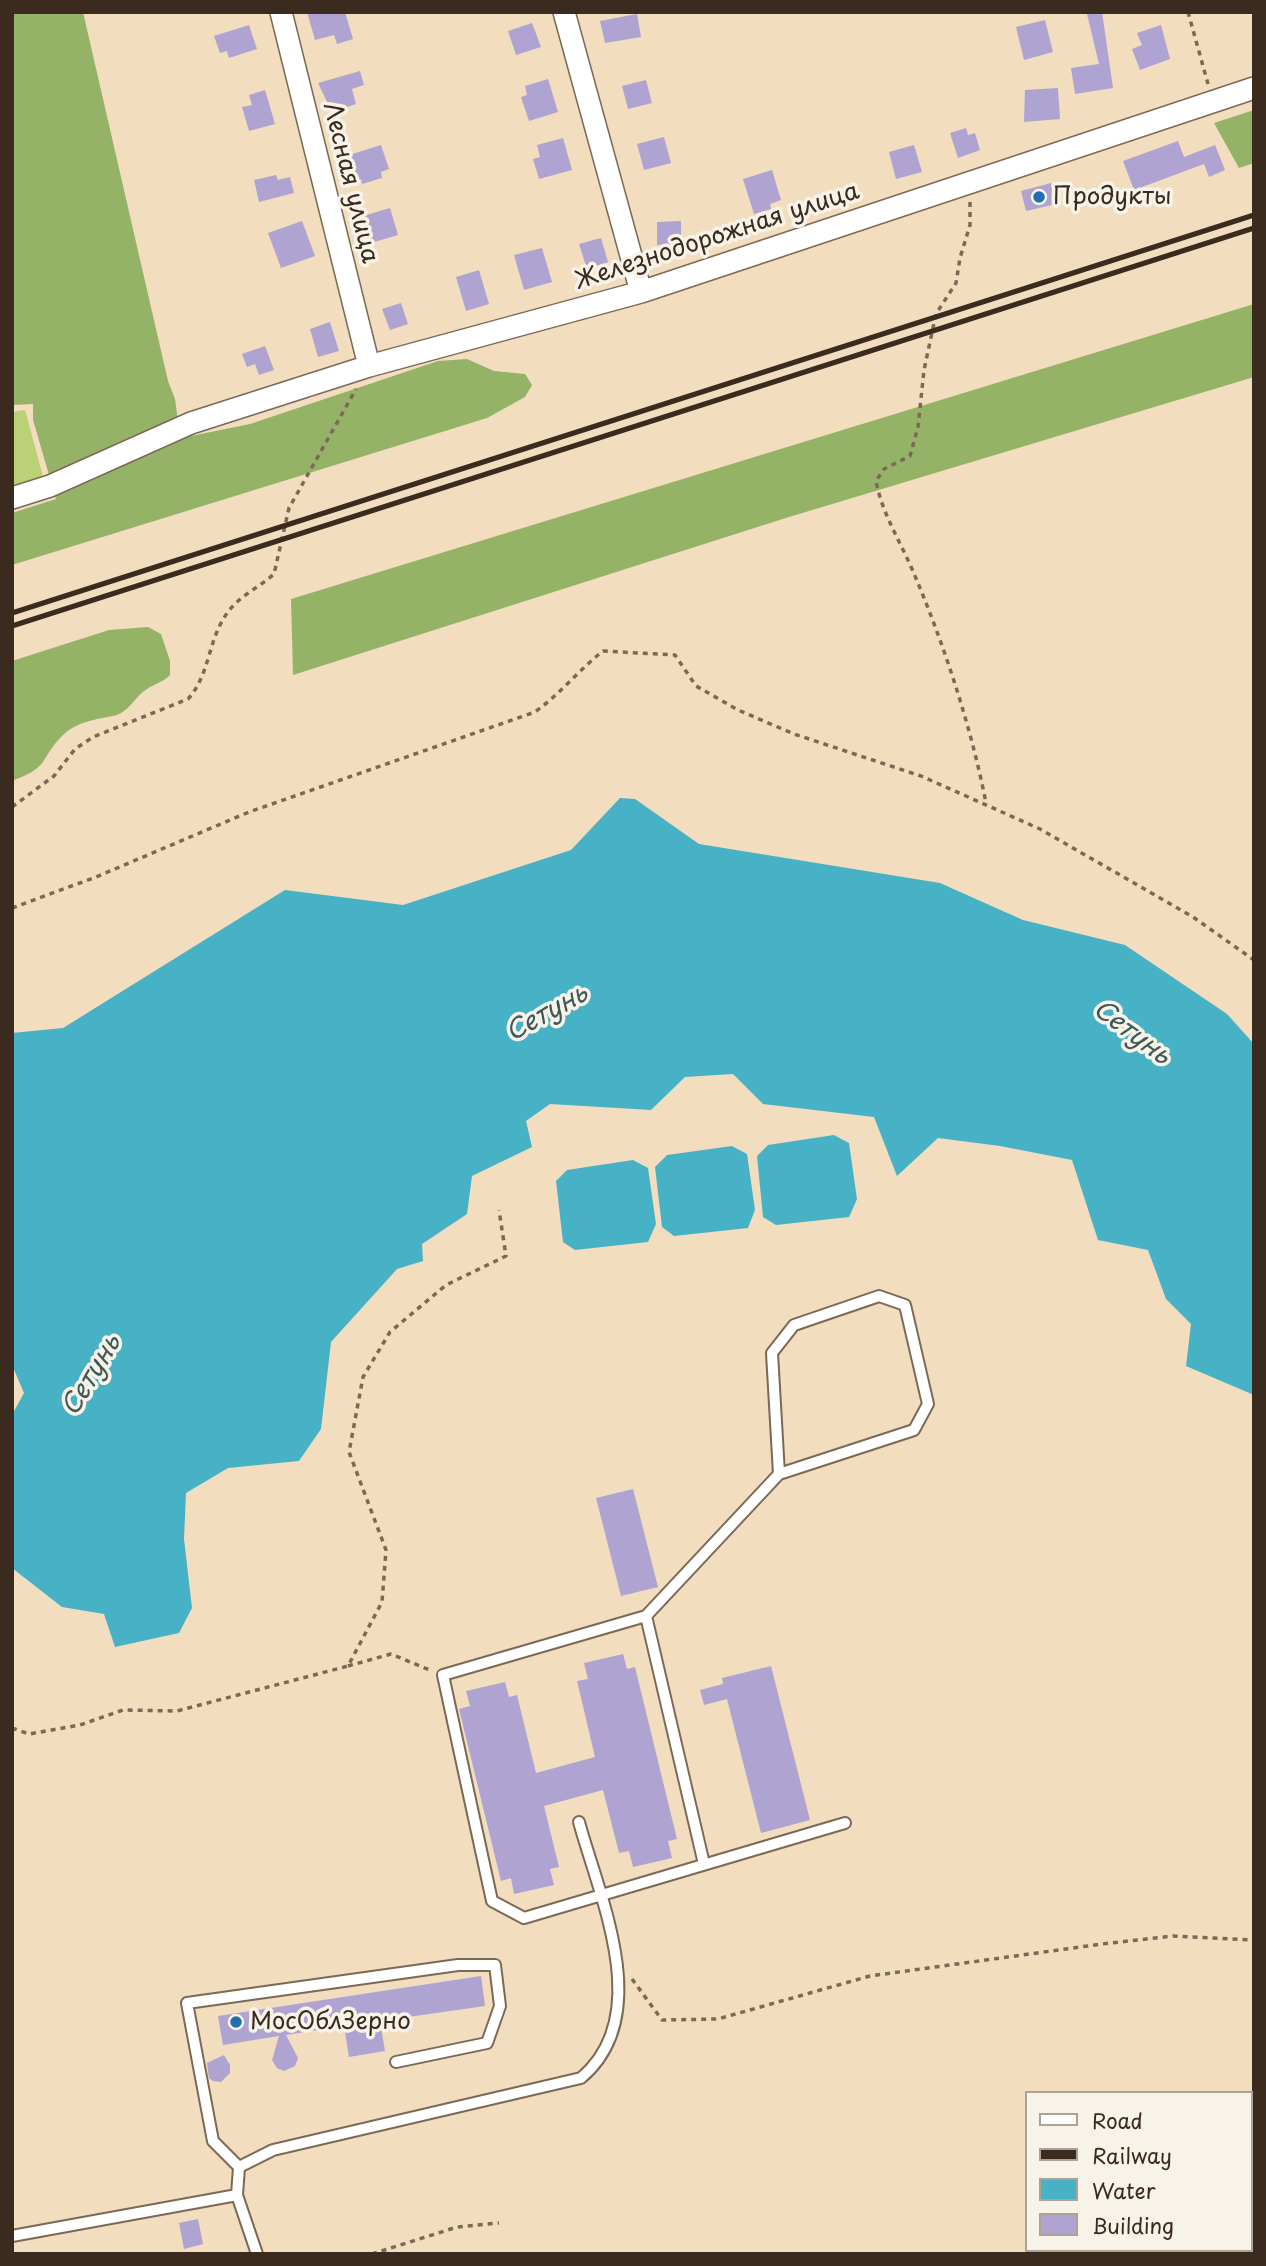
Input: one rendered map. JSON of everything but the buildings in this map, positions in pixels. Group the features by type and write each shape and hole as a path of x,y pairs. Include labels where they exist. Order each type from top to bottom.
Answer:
{"street":[{"name":"Лесная улица","path":"281,12 369,366"},
{"path":"564,12 641,292"},
{"name":"Железнодорожная улица","path":"12,498 50,486 191,424 369,366 641,292 1254,88"}],"lane":[{"path":"779,1474 772,1353 794,1325 879,1296 905,1305 928,1404 915,1430 779,1474 646,1616 443,1675 492,1901 524,1918 845,1823"},
{"path":"646,1616 704,1864"},
{"path":"239,2167 273,2150 581,2077 600,2061 618,2008 619,1960 579,1822"},
{"path":"257,2254 237,2195 239,2167 213,2141 187,2003 458,1965 495,1965 500,2006 486,2043 396,2062"},
{"path":"12,2236 237,2195"}],"path":[{"path":"1188,12 1213,102"},
{"path":"970,183 970,225 956,283 936,314 924,370 918,427 911,456 884,469 876,481 880,503 913,570 960,701 976,749 986,803"},
{"path":"12,807 54,776 75,749 93,737 188,699 199,687 221,621 232,605 274,574 289,508 369,366"},
{"path":"12,908 96,877 249,813 535,712 603,651 675,655 696,686 738,710 794,734 921,776 1040,829 1138,885 1254,960"},
{"path":"348,1666 382,1602 386,1550 349,1452 363,1377 390,1332 446,1284 506,1256 499,1210"},
{"path":"12,1728 29,1734 80,1725 123,1710 177,1711 391,1654 443,1675"},
{"path":"619,1960 662,2020 718,2019 870,1976 1172,1936 1254,1940"},
{"path":"372,2254 457,2227 499,2224"}],"green space":[{"path":"12,12 83,12 168,381 175,399 179,428 191,436 250,424 438,361 467,359 494,371 525,374 532,385 525,397 487,418 12,565 12,513 56,499 33,420 33,404 12,405"},
{"path":"1254,110 1254,163 1239,168 1214,123"},
{"path":"1254,304 1254,377 789,517 293,675 291,599"},
{"path":"25,410 48,495 12,506 12,412"},
{"path":"148,627 161,634 170,661 170,675 143,692 119,714 87,722 68,731 39,766 12,781 12,661 109,630"}],"water":[{"name":"Сетунь","path":"620,798 635,799 699,844 940,883 1023,920 1125,945 1227,1014 1254,1044 1254,1395 1186,1366 1191,1324 1166,1299 1148,1250 1098,1240 1072,1160 1000,1146 938,1138 897,1176 874,1117 763,1104 733,1074 685,1077 651,1110 550,1104 526,1121 532,1147 472,1176 467,1214 422,1244 423,1261 397,1269 331,1342 321,1429 299,1461 228,1468 186,1493 184,1539 192,1608 179,1633 115,1647 104,1614 62,1607 12,1568 12,1415 24,1393 12,1365 12,1033 63,1028 285,890 403,905 571,850"},
{"path":"834,1135 849,1143 857,1199 849,1217 776,1225 763,1217 757,1156 768,1145"},
{"path":"732,1146 747,1154 755,1210 748,1228 674,1236 662,1227 655,1167 667,1155"},
{"path":"633,1160 648,1168 656,1224 648,1242 575,1250 563,1242 556,1181 567,1170"}],"railway":[{"path":"12,613 1254,215"},
{"path":"12,626 1254,228"}],"place":[{"name":"Продукты","path":"1039,197"},
{"name":"МосОблЗерно","path":"236,2022"}]}
